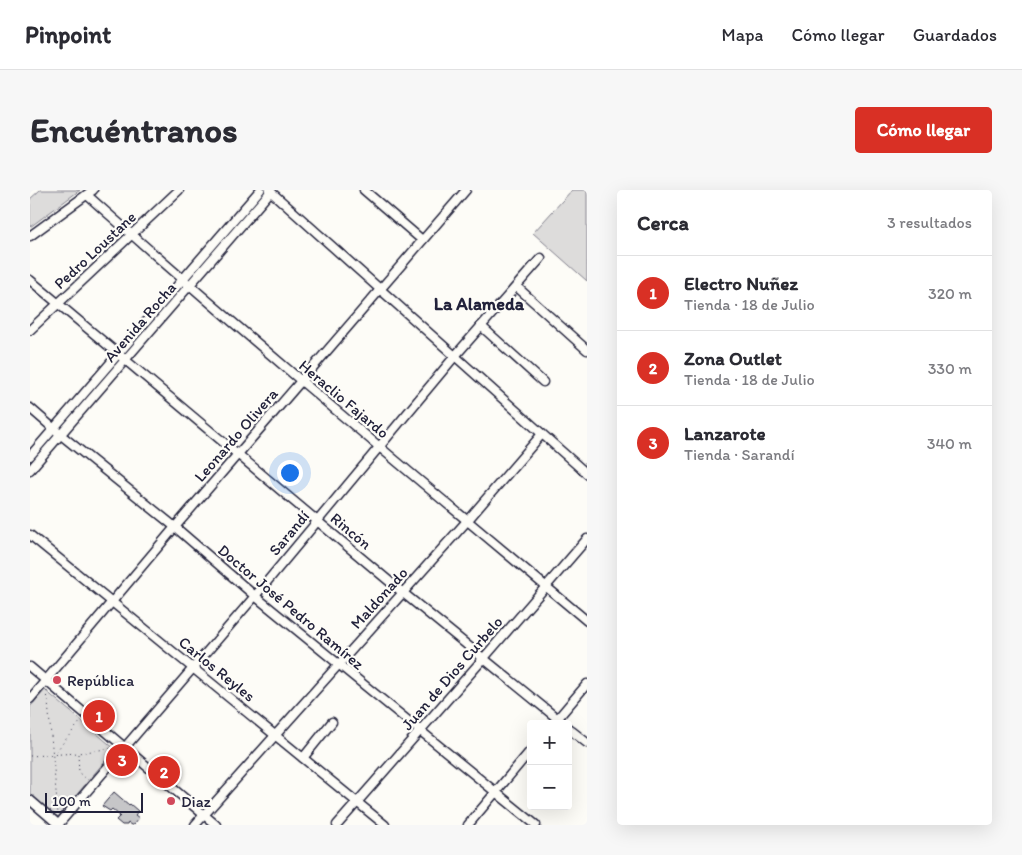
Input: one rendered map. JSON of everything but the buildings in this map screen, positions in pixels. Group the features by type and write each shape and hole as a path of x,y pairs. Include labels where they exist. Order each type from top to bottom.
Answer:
{"street":[{"name":"Pedro Loustane","path":"30,330 179,190"},
{"name":"Avenida Rocha","path":"30,456 260,190"},
{"path":"364,190 422,240"},
{"name":"Leonardo Olivera","path":"30,700 175,527 466,190"},
{"name":"Avenida Rocha","path":"30,470 270,191"},
{"path":"270,191 587,474"},
{"name":"Heraclio Fajardo","path":"90,192 132,235 183,280 587,621"},
{"path":"30,236 90,192"},
{"name":"Sarandí","path":"58,825 254,596 455,356 541,258"},
{"name":"Rincón","path":"30,280 556,720"},
{"path":"517,287 587,350"},
{"path":"481,326 543,382"},
{"name":"Doctor José Pedro Ramírez","path":"30,408 175,527 254,596 536,825"},
{"name":"Maldonado","path":"195,825 467,521 542,434"},
{"name":"Carlos Reyles","path":"30,535 385,825"},
{"name":"Juan de Dios Curbelo","path":"337,825 587,539"},
{"path":"30,667 216,825"},
{"path":"560,720 587,684"},
{"path":"303,758 332,722"},
{"path":"572,731 587,743"},
{"path":"468,825 527,755"},
{"path":"30,800 58,825"}],"path":[{"path":"46,681 58,825"},
{"path":"53,755 86,715"},
{"path":"30,756 78,753 124,747"},
{"path":"78,753 79,773 88,781"}],"shaded area":[{"path":"40,190 80,190 30,227 30,199"},
{"path":"572,190 587,190 587,281 533,233"},
{"path":"45,690 115,749 58,817 30,795 30,707"}],"place":[{"name":"República","path":"57,680"},
{"name":"Electro Nuñez","path":"99,716"},
{"name":"Lanzarote","path":"122,760"},
{"name":"Zona Outlet","path":"164,772"},
{"name":"Diaz","path":"171,801"}],"district":[{"name":"La Alameda","path":"479,304"}]}
